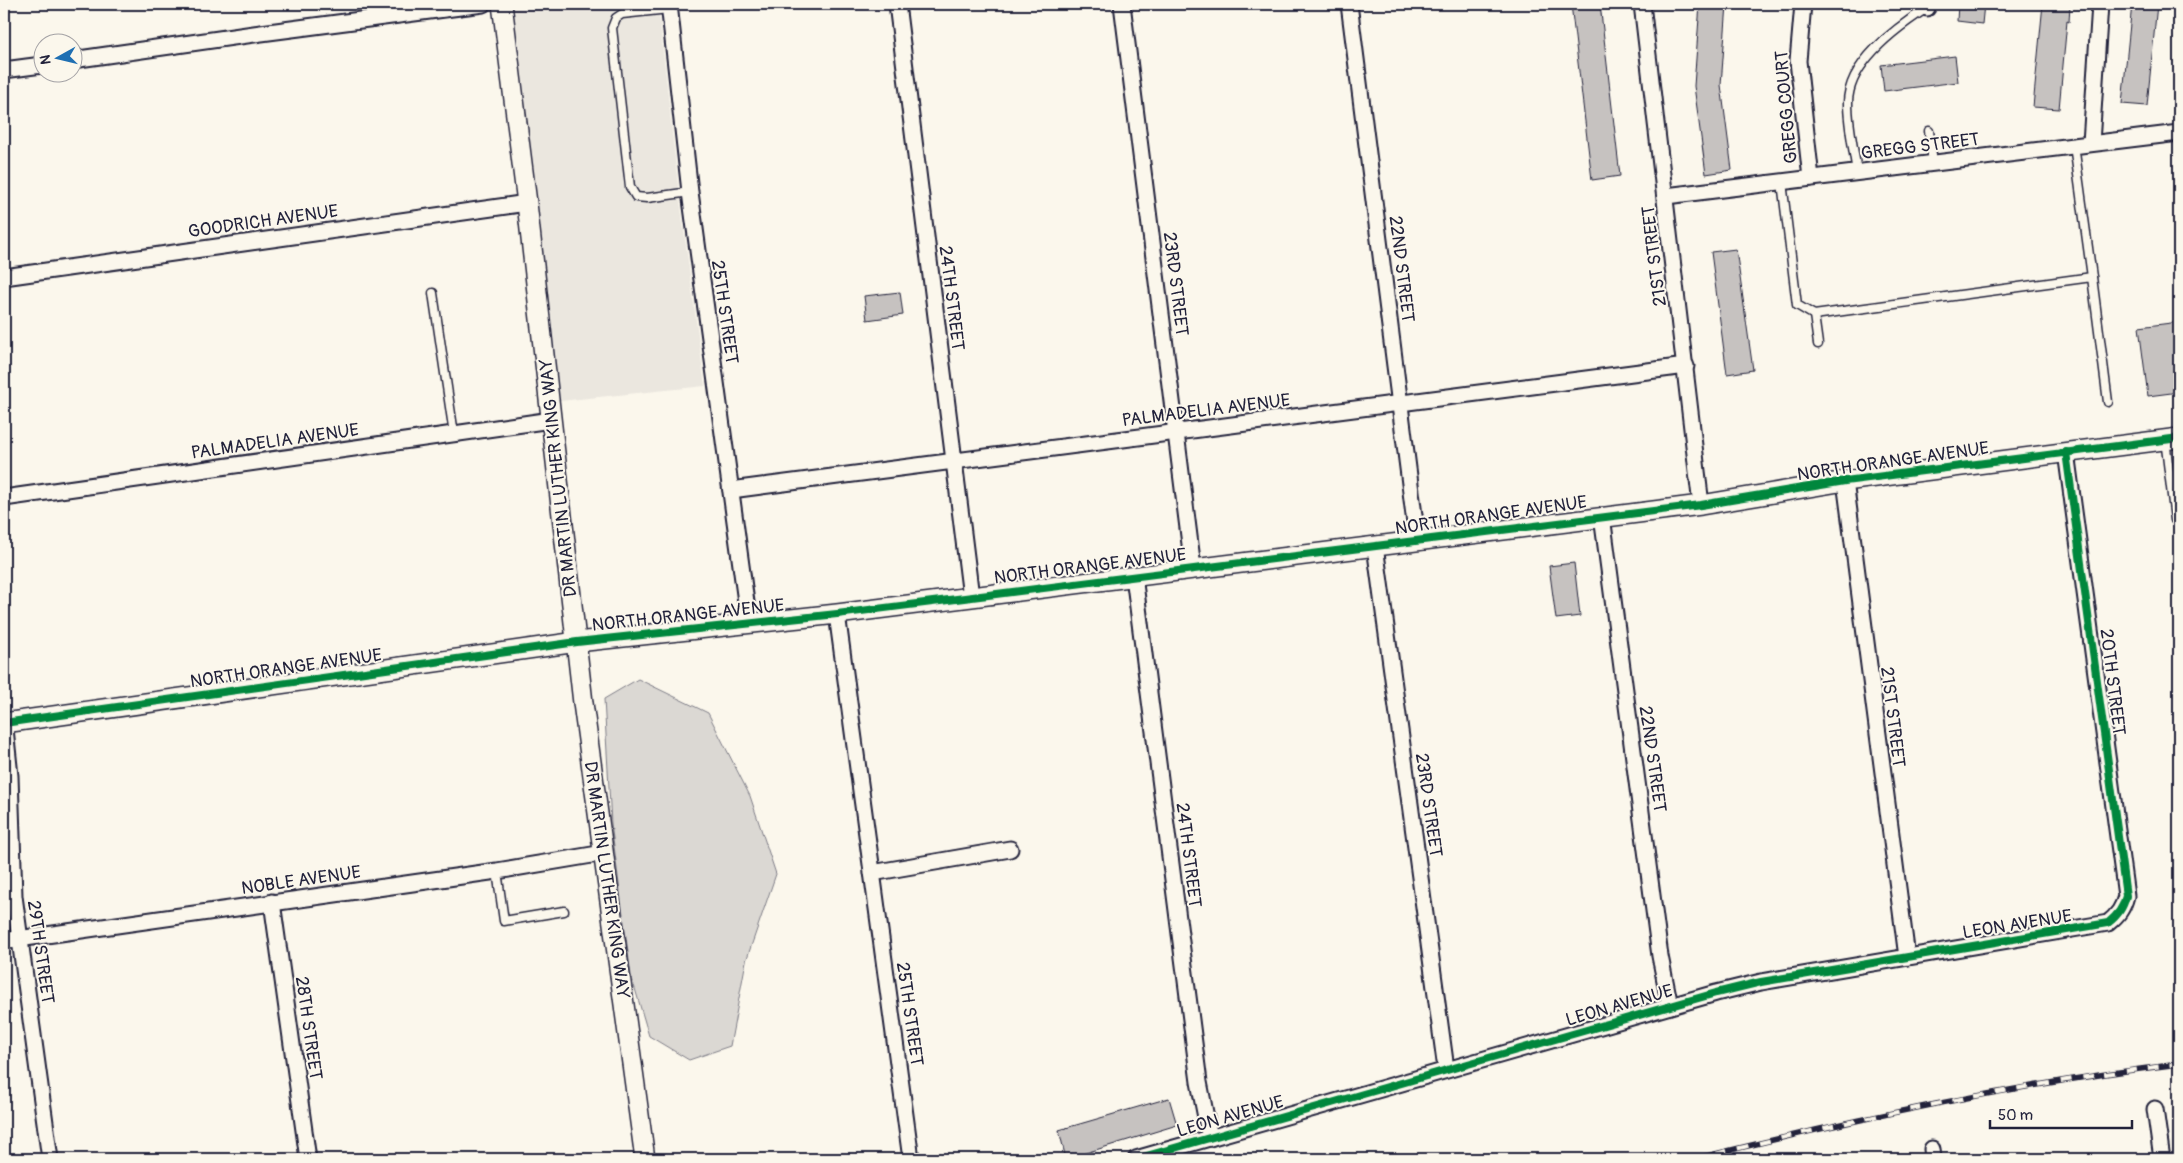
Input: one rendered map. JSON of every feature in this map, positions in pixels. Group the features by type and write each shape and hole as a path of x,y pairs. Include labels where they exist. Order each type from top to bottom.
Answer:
{"street":[{"path":"82,59 483,4"},
{"name":"DR MARTIN LUTHER KING WAY","path":"502,4 527,203 583,703 645,1159"},
{"name":"24TH STREET","path":"897,4 971,597"},
{"name":"23RD STREET","path":"1122,4 1193,568"},
{"name":"22ND STREET","path":"1350,4 1417,539"},
{"name":"21ST STREET","path":"1642,4 1701,505"},
{"name":"GREGG COURT","path":"1803,4 1798,60 1811,178"},
{"path":"2091,143 2100,4"},
{"name":"25TH STREET","path":"669,6 690,192 749,624"},
{"path":"4,70 32,66"},
{"name":"GREGG STREET","path":"1666,196 2179,132"},
{"name":"GOODRICH AVENUE","path":"4,276 527,203"},
{"name":"PALMADELIA AVENUE","path":"731,490 1686,366"},
{"name":"PALMADELIA AVENUE","path":"4,498 551,420"},
{"name":"NORTH ORANGE AVENUE","path":"4,722 576,642 837,614 1375,546 1417,539 1701,505 1845,481 2172,438"},
{"name":"20TH STREET","path":"2066,452 2126,896 2124,905 2118,915"},
{"name":"21ST STREET","path":"1845,481 1907,958"},
{"name":"22ND STREET","path":"1602,516 1660,956 1670,1006"},
{"name":"23RD STREET","path":"1375,546 1446,1069"},
{"name":"24TH STREET","path":"1134,576 1199,1082 1210,1138"},
{"name":"25TH STREET","path":"837,614 911,1159"},
{"name":"29TH STREET","path":"4,722 10,776 14,896 50,1159"},
{"path":"872,873 1010,849"},
{"name":"NOBLE AVENUE","path":"4,941 497,872 604,853"},
{"name":"28TH STREET","path":"272,902 308,1159"},
{"name":"LEON AVENUE","path":"1136,1159 1446,1069 1761,982 2099,926 2108,923 2118,915"},
{"path":"2156,1109 2162,1159"}],"lane":[{"path":"669,6 622,14 616,18 612,28 630,187 636,197 647,198 690,192"},
{"path":"1856,172 1848,103 1850,88 1856,72 1866,58 1927,6"},
{"path":"1929,130 1933,163"},
{"path":"2074,145 2108,402"},
{"path":"1782,182 1797,305 1814,315 2092,277"},
{"path":"433,293 454,434"},
{"path":"1814,315 1818,344"},
{"path":"2172,438 2175,520"},
{"path":"497,872 504,921 564,911"}],"shaded area":[{"path":"513,4 658,4 679,193 705,386 560,401"},
{"path":"638,679 708,713 750,796 776,874 746,961 730,1046 689,1060 649,1036 631,975 611,823 604,699"}],"building":[{"path":"1571,4 1600,4 1620,176 1592,180"},
{"path":"1700,4 1727,4 1721,85 1732,170 1706,174 1694,86"},
{"path":"1958,4 1984,4 1982,24 1957,21"},
{"path":"2043,4 2070,4 2059,109 2033,107"},
{"path":"2132,4 2157,4 2147,106 2122,104"},
{"path":"1955,56 1958,82 1884,91 1881,65"},
{"path":"1736,249 1753,370 1727,374 1711,252"},
{"path":"900,292 903,315 867,320 864,296"},
{"path":"2179,322 2179,392 2148,396 2139,327"},
{"path":"1574,563 1580,616 1556,619 1549,566"},
{"path":"1169,1098 1177,1125 1066,1159 1059,1130"}],"railway":[{"path":"1695,1159 1815,1130 1996,1092 2179,1064"}],"cycle path":[{"path":"4,723 577,642 837,614 1701,505 1845,481 2179,438"},
{"path":"1136,1159 1716,993 1761,982 2108,923 2120,911 2126,896 2066,452"}]}
